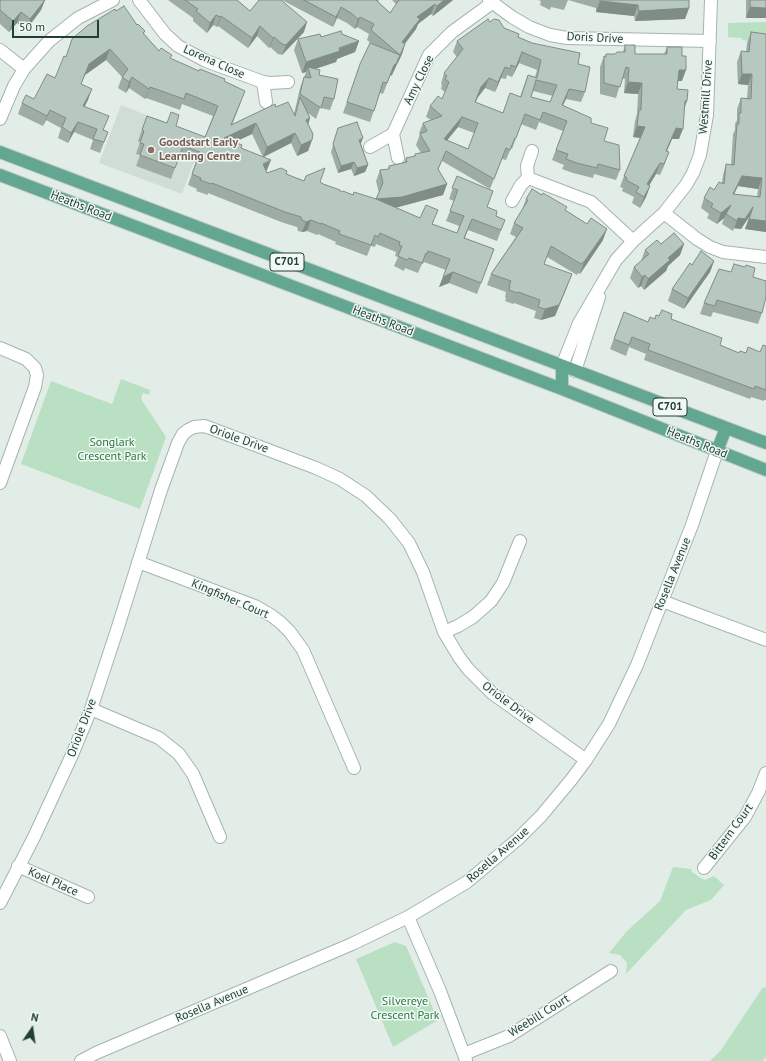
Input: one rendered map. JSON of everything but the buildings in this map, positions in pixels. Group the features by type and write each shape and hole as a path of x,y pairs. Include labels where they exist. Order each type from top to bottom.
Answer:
{"main road":[{"name":"Heaths Road","path":"0,152 766,443"},
{"name":"Heaths Road","path":"0,175 562,389 766,470"},
{"path":"562,366 562,389"},
{"path":"562,389 575,371"},
{"path":"717,451 726,428"}],"street":[{"path":"0,119 14,86 24,69 49,41 78,18 113,0"},
{"name":"Lorena Close","path":"139,0 165,34 178,46 206,61 263,82 270,84 288,82"},
{"name":"Westmill Drive","path":"562,366 579,323 616,260 633,241 664,213 686,185 693,173 700,155 707,115 711,0"},
{"name":"Doris Drive","path":"490,1 512,18 529,27 550,35 567,38 710,41"},
{"name":"Amy Close","path":"393,134 429,55 452,32 490,1"},
{"path":"0,50 24,69"},
{"path":"263,82 266,102"},
{"path":"370,147 393,134 398,158"},
{"path":"512,200 521,185 528,178 527,166 532,151"},
{"path":"528,178 591,202 633,241"},
{"path":"664,213 697,239 710,247 723,252 766,257"},
{"name":"Westmill Drive","path":"575,371 591,326 605,279"},
{"path":"0,348 26,359 35,368 37,375 35,387 0,483"},
{"name":"Oriole Drive","path":"0,903 72,755 91,708 118,630 160,490 178,443 183,434 194,427 204,426 328,473 353,487 378,506 399,530 417,558 444,632 459,658 468,669 488,690 510,707 586,760"},
{"name":"Rosella Avenue","path":"81,1061 103,1050 352,944 408,917 467,882 518,839 556,799 586,760 609,724 637,665 692,525 717,451"},
{"path":"444,632 473,617 490,601 502,583 520,541"},
{"name":"Kingfisher Court","path":"138,562 255,606 272,616 290,632 303,650 354,768"},
{"path":"662,601 766,640"},
{"path":"91,708 159,738 179,754 193,774 220,837"},
{"name":"Bittern Court","path":"704,868 745,817 758,793 766,773"},
{"name":"Koel Place","path":"18,866 88,897"},
{"path":"408,917 440,991 465,1057"},
{"name":"Weebill Court","path":"465,1057 509,1036 611,971"},
{"path":"0,1036 10,1061"},
{"path":"6,1049 16,1061"}],"shaded area":[{"name":"Goodstart Early Learning Centre","path":"121,105 203,137 182,194 99,163"}],"green space":[{"path":"766,22 766,43 728,37 728,23"},
{"name":"Songlark Crescent Park","path":"121,379 150,390 149,395 143,393 141,399 166,437 140,509 21,464 51,381 112,404"},
{"path":"673,867 691,869 692,872 705,880 714,876 724,885 711,900 686,910 626,974 627,963 620,955 609,953 627,931 660,901"},
{"name":"Silvereye Crescent Park","path":"395,942 406,946 438,1020 393,1047 356,959"},
{"path":"763,987 766,988 766,1057 763,1061 710,1061 721,1050"}],"place":[{"name":"Goodstart Early Learning Centre","path":"151,150"}]}
